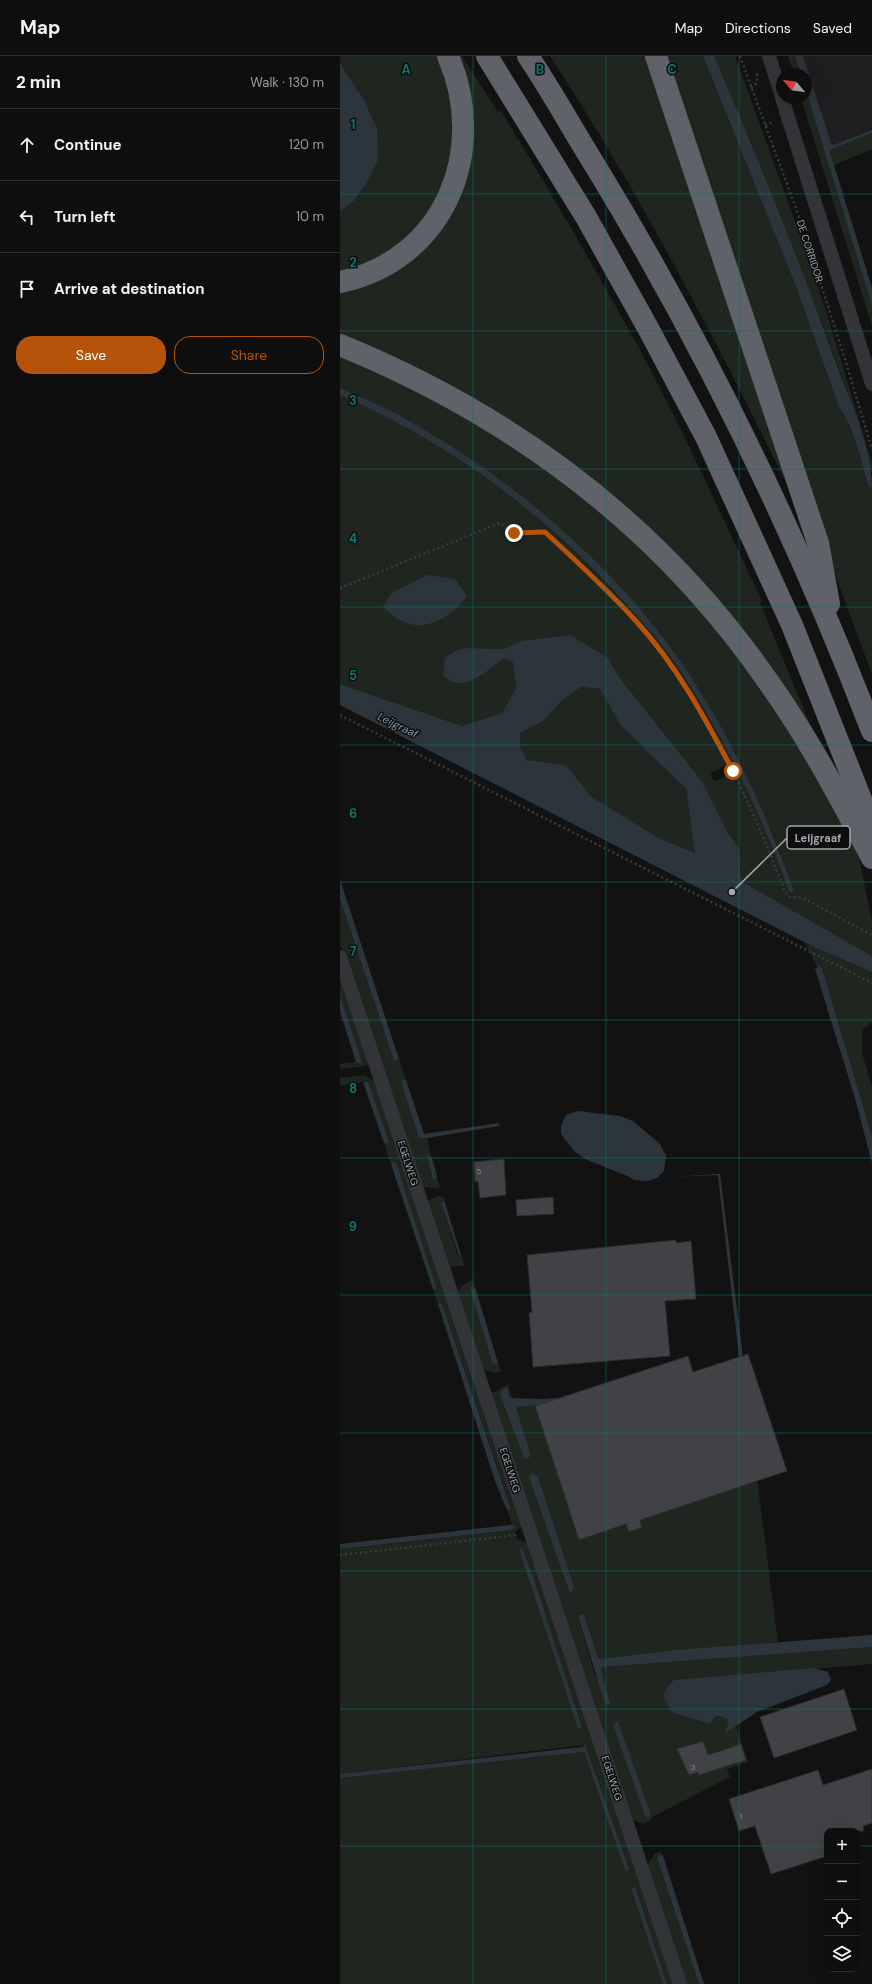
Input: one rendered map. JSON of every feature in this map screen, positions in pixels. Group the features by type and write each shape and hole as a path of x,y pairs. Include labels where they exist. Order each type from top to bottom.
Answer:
{"highway":[{"path":"340,282 375,270 403,253 429,228 448,198 456,181 461,160 464,125 459,83 448,56"},
{"path":"487,56 586,217 648,328 706,438 792,625 872,827"},
{"path":"528,56 645,249 720,389 777,507 835,639 872,731"},
{"path":"656,56 818,543 835,639"},
{"path":"340,345 426,384 479,413 523,440 592,490 650,542 712,607 773,687 808,742 872,858"}],"street":[{"name":"DE CORRIDOR","path":"769,56 776,79"},
{"name":"DE CORRIDOR","path":"784,104 872,384"},
{"name":"EGELWEG","path":"340,957 680,1984"}],"path":[{"name":"DE CORRIDOR","path":"740,56 800,222 843,352 872,450"},
{"path":"751,88 757,83 756,69"},
{"path":"340,588 500,523 514,533 545,532 636,620 677,673 733,771 771,854 785,892 790,897 803,898 872,935"},
{"path":"340,715 872,983"},
{"path":"340,1555 531,1533"}],"shaded area":[{"path":"340,56 439,56 457,126 445,188 418,229 379,260 340,274 340,211 354,201 378,160 364,100 340,63"},
{"path":"454,56 462,56 498,112 501,111 572,229 639,348 687,442 762,601 760,603 819,746 786,696 575,470 340,339 340,288 354,284 458,193"},
{"path":"550,56 651,56 795,500 709,330 649,219 584,109"},
{"path":"662,56 703,56 795,284 839,407 845,416 853,435 868,485 870,488 872,487 872,674 841,591"},
{"path":"714,56 735,56 827,314 872,463 872,472 859,424 825,331"},
{"path":"788,56 795,56 799,68 792,68"},
{"path":"797,56 872,56 872,131 826,150 812,97 812,68 803,68"},
{"path":"803,104 810,104 872,306 872,326"},
{"path":"872,133 872,149 834,165 830,150"},
{"path":"340,352 506,436 632,533 746,659 837,809 859,858 872,921 872,956 741,881 739,849 659,728 619,677 608,658 521,641 503,649 469,648 473,680 504,657 513,661 516,688 502,713 462,726 340,684 340,395 419,435 457,458 494,484 529,511 562,540 595,570 625,603 654,635 674,661 712,722 754,804 788,889 791,892 788,873 754,792 735,752 681,662 647,617 586,552 539,511 412,422 340,388","holes":["725,766 728,771 727,775 716,781 712,778 711,773"]},
{"path":"581,687 600,689 621,726 686,789 696,853 659,838 592,797 566,765 527,760 520,747 520,733 543,721 564,699"},
{"path":"340,898 394,1060 396,1061 399,1059 406,1080 401,1082 419,1138 427,1138 435,1179 437,1177 440,1188 421,1187 340,944"},
{"path":"805,943 872,972 872,1022 862,1030 862,1053 872,1087 872,1136 822,968 817,967"},
{"path":"340,971 370,1060 366,1066 340,1069 340,1064 356,1062 360,1064 362,1062 340,995"},
{"path":"365,1075 377,1084 523,1524 515,1533 517,1539 530,1544 675,1984 667,1984 636,1889 631,1889 663,1984 340,1984 340,1778 584,1752 625,1870 627,1871 584,1745 340,1774 340,1549 514,1530 507,1510 511,1507 442,1304 440,1302 438,1304 433,1289 435,1289 393,1162 391,1164 384,1143 387,1144 366,1081 340,1086 340,1078"},
{"path":"438,1196 443,1197 444,1200 441,1203 458,1256 460,1258 461,1255 465,1266 447,1267 426,1201"},
{"path":"472,1279 475,1287 471,1287 470,1289 492,1362 494,1364 498,1363 501,1372 495,1373 481,1370 456,1294 462,1286"},
{"path":"508,1384 512,1398 510,1398 508,1389 505,1387 502,1390 501,1398 524,1458 527,1459 531,1456 515,1407 745,1385 778,1642 599,1659 584,1615 581,1614 578,1617 595,1675 610,1703 601,1669 603,1667 872,1647 872,1664 674,1681 665,1691 711,1721 719,1716 727,1719 728,1724 725,1733 736,1726 748,1762 727,1769 730,1777 652,1817 650,1821 643,1824 630,1818 491,1394","holes":["533,1473 538,1476 574,1587","616,1722 618,1722 650,1816"]},
{"path":"660,1852 663,1856 661,1854 657,1859 699,1984 684,1984 646,1868 654,1854"}],"water":[{"path":"703,56 714,56 807,283 864,439 871,471 872,487 870,488 853,435 845,416 839,407 795,284"},
{"path":"795,56 803,56 807,68 799,68"},
{"path":"340,63 364,100 377,129 378,160 367,182 354,201 340,211"},
{"path":"812,84 831,143 834,145 872,130 872,133 830,150 830,152 872,288 872,306 810,104 812,104"},
{"path":"340,388 404,418 451,446 488,471 560,528 625,592 654,626 681,662 717,720 739,760 758,801 794,891 789,892 754,804 712,722 674,661 654,635 595,570 529,511 457,458 380,414 340,395"},
{"path":"427,575 455,579 467,596 461,604 445,617 427,624 417,625 408,623 396,618 383,607 392,593"},
{"path":"570,635 608,658 619,677 703,783 727,831 739,849 741,881 872,956 872,972 816,948 340,705 340,684 462,726 502,713 516,688 513,662 504,658 475,679 459,683 451,681 443,675 445,658 457,650 469,648 503,649 521,641","holes":["581,687 600,689 621,726 686,789 695,853 659,838 592,797 566,765 527,760 520,747 520,733 543,721 564,699"]},
{"path":"340,880 399,1059 396,1061 394,1061 340,898"},
{"path":"819,966 822,968 872,1136 872,1163 854,1095 815,969"},
{"path":"340,995 362,1062 360,1064 356,1062 340,1011"},
{"path":"406,1080 424,1134 499,1123 499,1126 419,1138 401,1082"},
{"path":"363,1082 368,1082 389,1142 388,1144 384,1143"},
{"path":"578,1111 620,1116 633,1121 660,1144 666,1156 664,1171 657,1178 647,1181 635,1180 585,1159 574,1151 561,1134 561,1125 566,1115"},
{"path":"427,1155 432,1158 437,1177 435,1179 433,1179"},
{"path":"393,1162 396,1163 436,1287 435,1289 433,1289 391,1164"},
{"path":"720,1174 746,1382 742,1381 718,1177 717,1175 674,1177"},
{"path":"444,1200 461,1255 460,1258 441,1203"},
{"path":"471,1287 475,1287 498,1363 494,1365 470,1289"},
{"path":"440,1302 442,1304 511,1509 507,1510 495,1481 438,1304"},
{"path":"726,1383 725,1388 516,1407 531,1456 527,1459 524,1458 500,1393 505,1387 508,1389 510,1398 543,1399"},
{"path":"532,1473 538,1476 574,1587 570,1593 529,1477"},
{"path":"513,1525 515,1528 512,1530 340,1549 340,1544"},
{"path":"522,1548 534,1580 581,1725 580,1728 578,1728 521,1555 520,1549"},
{"path":"581,1614 584,1615 599,1659 677,1650 872,1635 872,1647 603,1667 601,1669 610,1703 609,1705 605,1704 578,1616"},
{"path":"814,1668 828,1672 831,1680 827,1685 757,1712 724,1734 728,1724 727,1719 719,1716 715,1717 710,1724 672,1712 663,1696 668,1686 674,1680"},
{"path":"618,1722 651,1815 648,1817 645,1816 613,1725"},
{"path":"585,1745 629,1869 627,1871 625,1870 584,1752 340,1778 340,1774 582,1747"},
{"path":"661,1854 663,1856 704,1984 699,1984 657,1858"},
{"path":"634,1887 636,1889 667,1984 663,1984 631,1889"}],"building":[{"path":"504,1159 506,1195 480,1198 478,1181 475,1182 474,1162"},
{"path":"553,1197 554,1214 517,1216 516,1200"},
{"path":"676,1240 676,1243 691,1241 696,1299 665,1301 670,1356 533,1367 529,1313 532,1312 527,1255"},
{"path":"748,1354 787,1471 640,1520 642,1528 629,1532 626,1524 579,1540 535,1406 688,1356 693,1372"},
{"path":"844,1689 857,1730 774,1758 760,1717"},
{"path":"703,1741 708,1755 741,1744 746,1760 699,1775 698,1772 689,1775 677,1749"},
{"path":"872,1769 872,1823 863,1826 864,1831 860,1831 860,1828 824,1828 824,1857 771,1874 755,1826 739,1831 729,1799 818,1770 823,1785"}],"place":[{"name":"Leijgraaf","path":"732,892"}],"route":[{"path":"514,533 529,534 545,532 636,620 677,673 697,705 733,771"}]}
